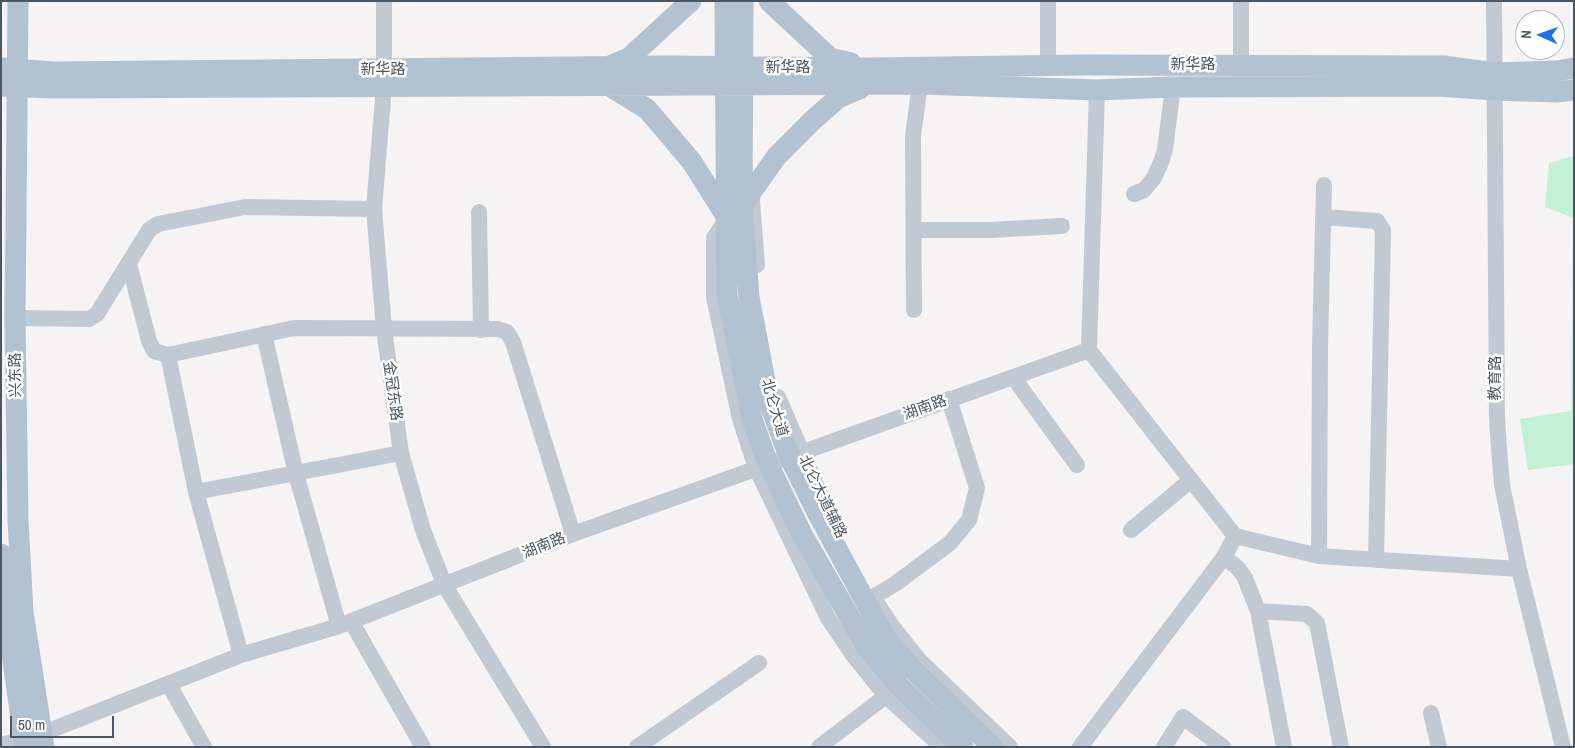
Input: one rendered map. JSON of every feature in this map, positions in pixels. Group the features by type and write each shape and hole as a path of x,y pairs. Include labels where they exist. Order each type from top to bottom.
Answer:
{"main road":[{"name":"兴东路","path":"18,1 9,78 18,520 33,741"},
{"path":"691,1 629,58 606,76 647,109 692,162 741,205 777,156 813,120 838,98 871,76"},
{"name":"北仑大道","path":"743,1 734,76 741,205 749,297 769,402 869,599 883,634 913,670 993,747"},
{"path":"769,1 830,58 871,76"},
{"name":"北仑大道","path":"723,8 743,133 741,205 727,295 762,466 893,691 963,747"},
{"name":"新华路","path":"9,78 53,72 384,78 871,76 1048,65 1444,66 1494,82 1556,92 1574,90"},
{"name":"新华路","path":"871,76 920,84 1097,90 1173,87 1439,86 1494,82 1574,68"},
{"path":"1,554 8,625 33,741"}],"street":[{"name":"金冠东路","path":"384,1 384,78 374,209 384,329 401,453 423,530 445,586 543,747"},
{"path":"1048,1 1048,65"},
{"path":"1240,65 1241,1"},
{"name":"教育路","path":"1494,1 1497,416 1502,485 1519,569 1562,747"},
{"path":"914,310 913,136 920,84"},
{"path":"1134,194 1144,190 1154,178 1162,160 1166,149 1173,87"},
{"path":"1097,90 1089,350 1235,536 1319,556 1519,569"},
{"path":"1319,556 1320,346 1324,185"},
{"path":"15,318 89,319 104,306 149,230 158,224 245,207 374,209"},
{"path":"479,212 481,330"},
{"path":"1323,217 1377,221 1383,230 1376,560"},
{"path":"914,230 991,230 1062,226"},
{"path":"129,264 149,341 154,352 168,355 294,328 498,329 507,332 513,342 573,534"},
{"path":"264,334 296,474 345,623 423,747"},
{"name":"湖南路","path":"1,745 33,741 241,655 345,623 445,586 573,534 1089,350"},
{"path":"168,355 196,492 241,655"},
{"path":"1013,377 1078,465"},
{"path":"949,399 977,488 969,520 950,543 895,584 869,599 919,660 1010,747"},
{"path":"196,492 401,453"},
{"path":"1131,530 1191,480"},
{"path":"1080,747 1224,557 1235,536"},
{"path":"1224,557 1238,568 1245,578 1258,612 1284,747"},
{"path":"1258,612 1308,614 1317,623 1341,747"},
{"path":"637,747 759,664"},
{"path":"169,685 204,747"},
{"path":"819,747 893,691 942,747"},
{"path":"1431,713 1439,747"},
{"path":"1164,747 1183,717 1223,747"}],"green space":[{"path":"1574,156 1574,464 1528,470 1520,419 1571,411 1573,218 1545,207 1549,163"}]}
